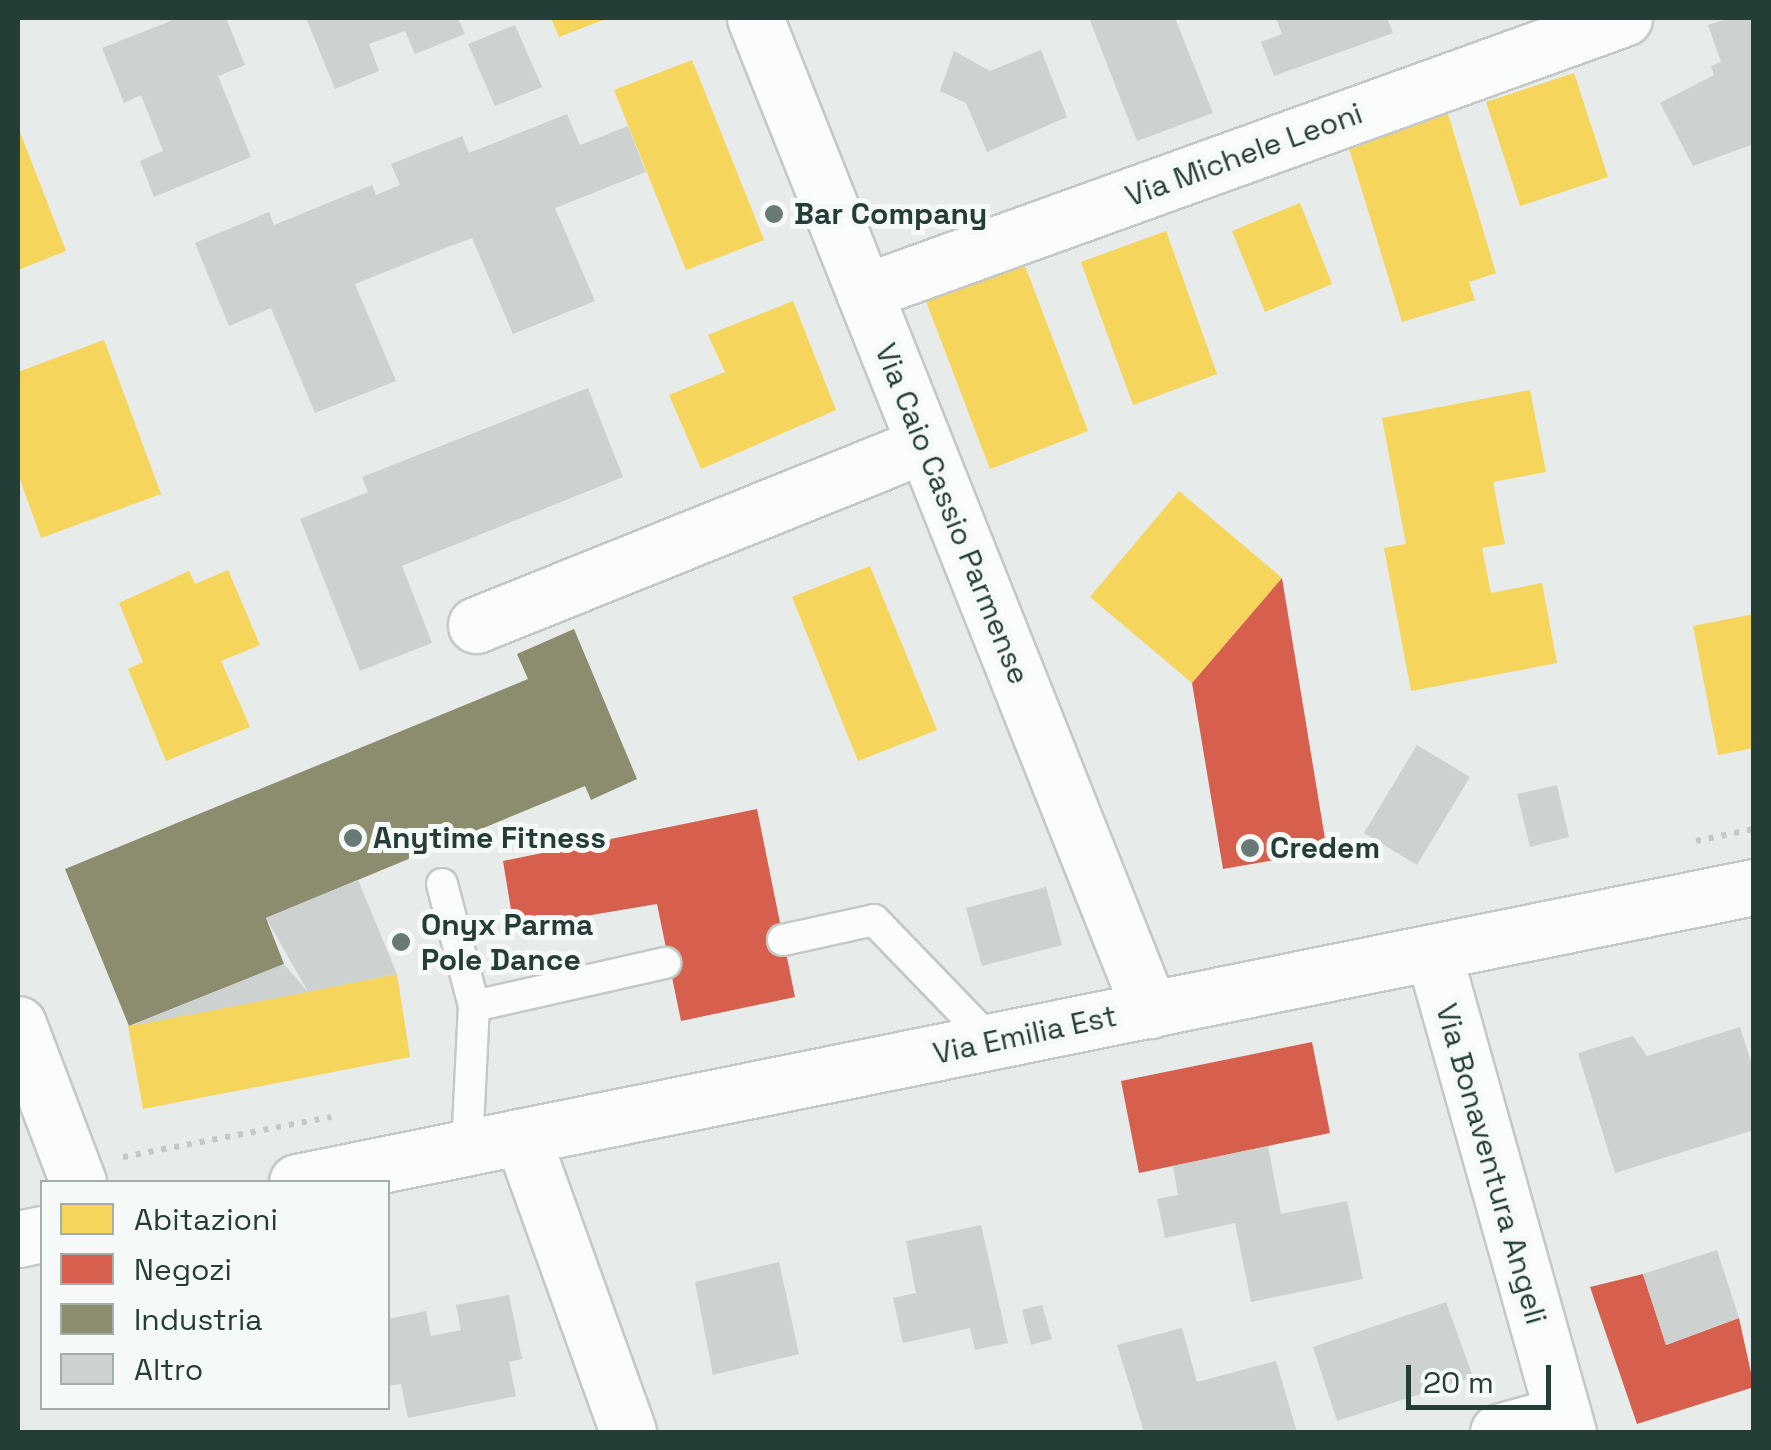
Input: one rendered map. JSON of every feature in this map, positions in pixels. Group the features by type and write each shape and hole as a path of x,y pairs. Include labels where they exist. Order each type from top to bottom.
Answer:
{"street":[{"name":"Via Caio Cassio Parmense","path":"756,18 1150,1010"},
{"name":"Via Michele Leoni","path":"864,292 1624,18"},
{"path":"476,624 924,444"},
{"name":"Via Emilia Est","path":"307,1180 1754,887"},
{"name":"Via Bonaventura Angeli","path":"1433,952 1566,1423"},
{"path":"18,1024 77,1180"},
{"path":"522,1137 628,1432"},
{"path":"1498,1432 1566,1423"}],"lane":[{"path":"442,884 474,1006 468,1148"},
{"path":"783,940 874,920 992,1042"},
{"path":"474,1006 665,963"}],"building: Abitazioni":[{"path":"551,18 608,18 559,37"},
{"path":"692,60 764,240 686,270 614,90"},
{"path":"1574,73 1608,177 1520,206 1486,102"},
{"path":"1448,114 1496,273 1469,282 1475,300 1402,322 1348,145"},
{"path":"18,127 66,251 18,270"},
{"path":"1300,203 1332,284 1265,312 1232,231"},
{"path":"1166,231 1217,374 1133,405 1081,262"},
{"path":"1020,253 1088,431 990,469 922,291"},
{"path":"793,301 836,410 701,469 669,395 725,372 708,335"},
{"path":"104,340 161,494 41,538 18,474 18,372"},
{"path":"1530,390 1546,472 1493,482 1505,544 1482,548 1491,593 1542,583 1557,663 1411,691 1384,548 1406,544 1382,418"},
{"path":"1179,491 1282,578 1192,683 1090,597"},
{"path":"870,566 937,730 858,761 792,597"},
{"path":"228,570 260,645 221,661 250,727 166,761 128,669 143,662 119,603 189,571 195,584"},
{"path":"1754,614 1754,748 1718,755 1693,626"},
{"path":"397,974 410,1057 143,1109 128,1026"}],"building: Negozi":[{"path":"1282,578 1327,851 1223,869 1192,683"},
{"path":"757,809 795,997 681,1021 657,904 514,928 503,861"},
{"path":"1312,1042 1330,1133 1139,1173 1121,1081"},
{"path":"1643,1274 1666,1345 1739,1318 1754,1387 1637,1424 1590,1287"}],"building: Industria":[{"path":"574,629 637,779 591,800 585,786 266,918 284,964 129,1026 65,869 528,679 517,654"}],"building: Altro":[{"path":"178,18 226,18 245,65 218,76 251,157 154,197 140,161 163,151 141,95 124,103 102,48"},
{"path":"306,18 458,18 465,34 415,54 405,31 369,44 379,71 335,89"},
{"path":"1089,18 1175,18 1213,113 1137,141"},
{"path":"1276,18 1387,18 1393,33 1274,76 1261,42 1282,34"},
{"path":"1729,18 1754,18 1754,144 1693,166 1660,103 1714,75 1711,66 1721,62 1708,25"},
{"path":"515,25 542,87 495,106 468,44"},
{"path":"1041,50 1067,117 987,152 966,103 940,91 954,51 990,71"},
{"path":"567,114 580,145 628,126 646,172 555,208 595,301 513,334 472,238 355,284 396,381 315,413 271,308 229,326 195,243 269,212 274,225 372,185 376,195 400,185 391,164 462,136 469,153"},
{"path":"588,388 623,477 402,566 432,643 360,671 300,519 368,492 362,477"},
{"path":"1417,745 1470,777 1417,865 1364,833"},
{"path":"1557,785 1569,837 1530,847 1517,794"},
{"path":"358,880 397,974 308,992 266,918"},
{"path":"1046,887 1062,945 982,966 966,908"},
{"path":"284,964 308,992 137,1025 137,1023"},
{"path":"1740,1027 1754,1071 1754,1130 1615,1173 1578,1053 1633,1036 1647,1056"},
{"path":"1268,1146 1281,1214 1347,1201 1363,1279 1251,1302 1235,1223 1165,1238 1157,1199 1178,1195 1173,1166"},
{"path":"981,1225 1008,1343 975,1350 970,1328 903,1343 893,1298 916,1293 906,1241"},
{"path":"1717,1250 1739,1318 1666,1345 1643,1274"},
{"path":"779,1262 799,1354 713,1375 695,1282"},
{"path":"509,1295 522,1359 509,1362 516,1396 408,1418 401,1384 390,1386 390,1319 426,1311 431,1336 461,1330 456,1305"},
{"path":"1446,1302 1473,1377 1337,1421 1313,1347"},
{"path":"1042,1305 1052,1339 1031,1345 1022,1310"},
{"path":"1182,1328 1197,1382 1276,1361 1297,1432 1144,1432 1117,1345"}],"place":[{"name":"Bar Company","path":"774,214"},
{"name":"Anytime Fitness","path":"353,838"},
{"name":"Credem","path":"1250,848"},
{"name":"Onyx Parma Pole Dance","path":"401,942"}]}
